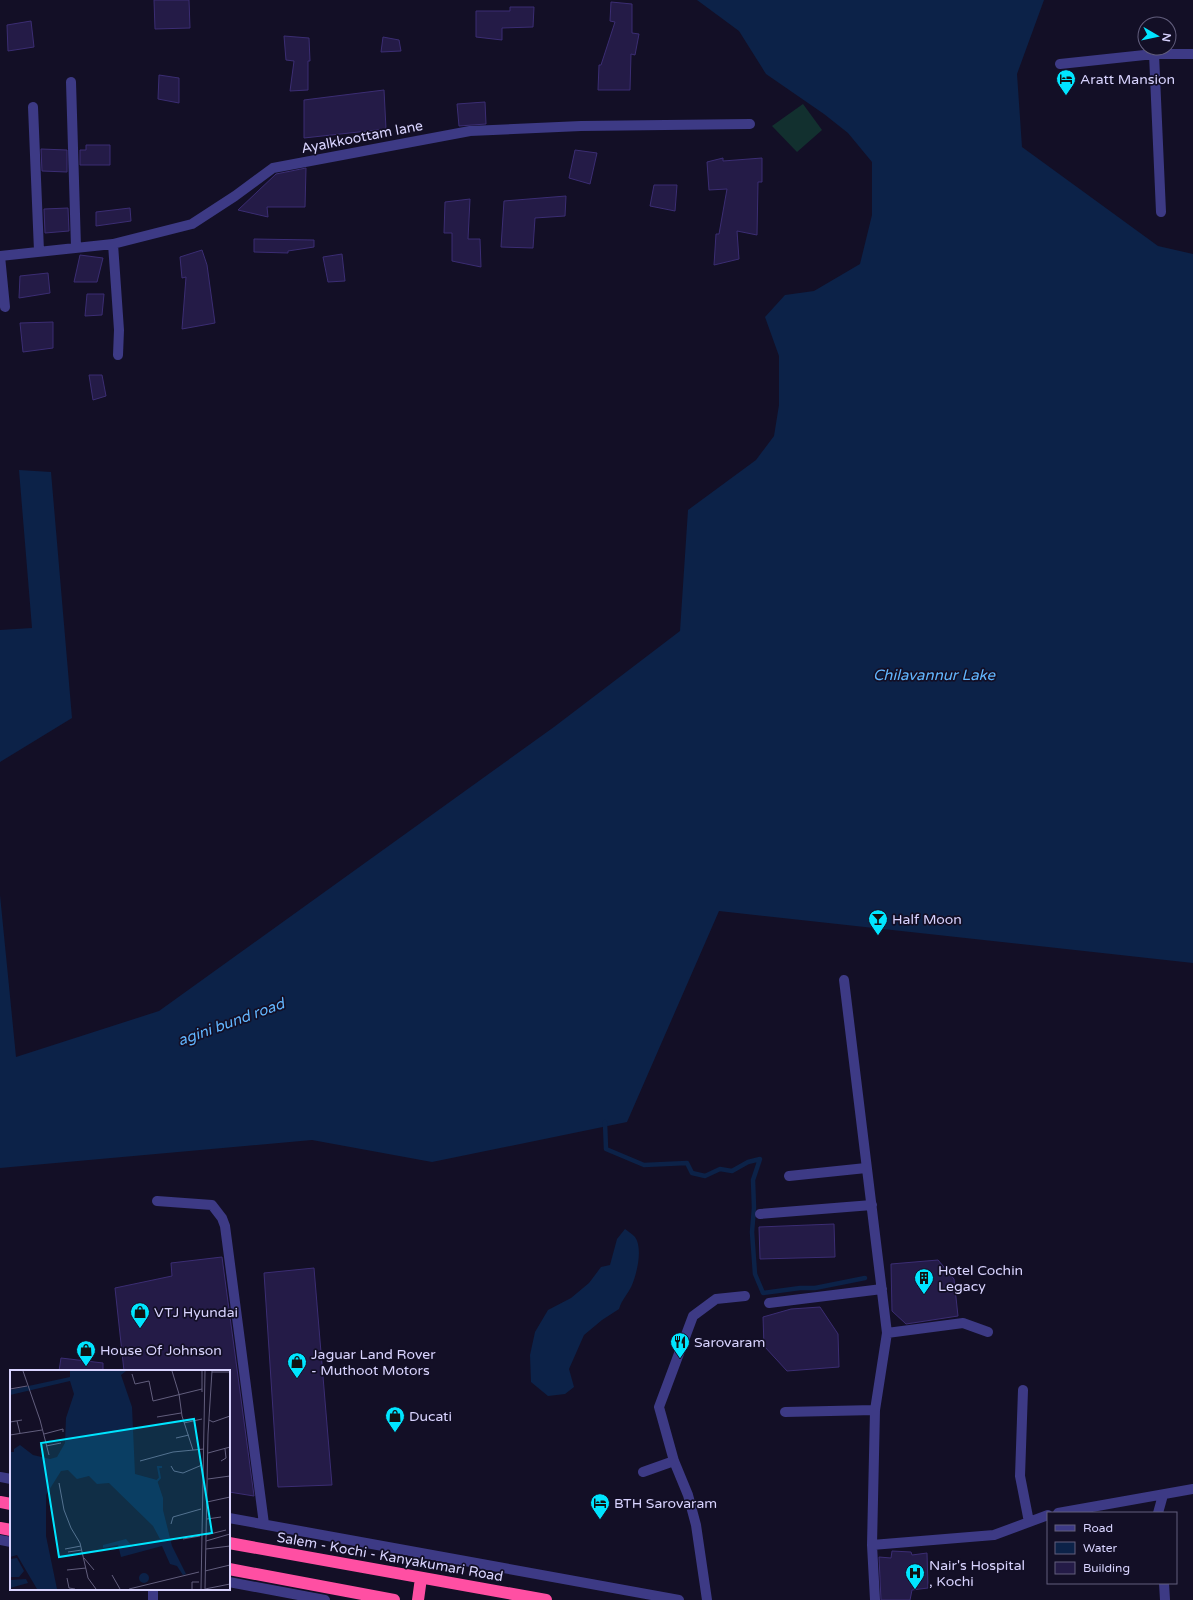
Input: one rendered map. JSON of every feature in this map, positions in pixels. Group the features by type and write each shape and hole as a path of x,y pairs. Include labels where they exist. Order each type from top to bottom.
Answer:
{"highway":[{"path":"0,1502 10,1504"},
{"path":"0,1528 10,1530"},
{"name":"Salem - Kochi - Kanyakumari Road","path":"230,1543 546,1600"},
{"path":"230,1569 394,1600"},
{"path":"418,1600 421,1578"}],"street":[{"path":"1177,54 1193,54"},
{"path":"1060,64 1137,56"},
{"path":"1154,56 1161,212"},
{"path":"72,82 76,247"},
{"path":"33,107 39,250"},
{"name":"Ayalkkoottam lane","path":"0,256 39,250 113,244 192,224 235,196 272,168 470,132 581,126 750,124"},
{"path":"113,244 119,330 118,355"},
{"path":"0,256 5,307"},
{"path":"844,980 866,1168 888,1333 875,1410 872,1545 875,1600"},
{"path":"789,1176 866,1168"},
{"path":"157,1201 212,1206 222,1218 225,1226 264,1524"},
{"path":"760,1214 872,1206"},
{"path":"769,1303 882,1289"},
{"path":"707,1600 696,1525 688,1495 674,1461 658,1407 693,1316 716,1299 745,1296"},
{"path":"888,1333 963,1323 988,1332"},
{"path":"1023,1390 1020,1476 1029,1522"},
{"path":"785,1412 875,1410"},
{"path":"643,1472 674,1461"},
{"path":"0,1476 10,1478"},
{"path":"1064,1512 1193,1489"},
{"path":"1158,1512 1163,1495"},
{"path":"872,1545 994,1535 1047,1515"},
{"path":"230,1518 679,1600"},
{"path":"0,1540 10,1542"},
{"path":"230,1582 325,1600"},
{"path":"1164,1584 1165,1600"}],"green space":[{"path":"803,104 822,130 797,152 772,126"}],"water":[{"name":"Chilavannur Lake","path":"697,0 1044,0 1017,74 1022,147 1158,246 1193,254 1193,963 719,911 627,1122 432,1162 312,1140 0,1168 0,895 16,1057 159,1011 554,727 680,631 688,510 756,460 774,436 779,405 779,356 765,317 785,295 814,291 860,264 872,215 872,162 848,133 824,114 766,74 739,31"},
{"path":"19,470 51,472 72,718 0,762 0,630 32,628"},
{"path":"625,1229 635,1237 639,1247 636,1274 632,1285 619,1309 602,1320 584,1335 569,1369 574,1387 565,1394 548,1396 531,1382 530,1355 535,1332 548,1310 571,1298 589,1283 601,1267 610,1265 617,1239"}],"building":[{"path":"154,0 189,0 190,28 155,29"},
{"path":"611,2 632,4 632,33 639,34 635,55 631,54 630,90 598,90 599,65 601,65 615,22 610,21"},
{"path":"510,7 534,7 533,27 502,28 502,40 476,37 476,11 510,11"},
{"path":"31,21 34,47 8,51 7,25"},
{"path":"284,36 309,38 310,61 308,61 308,90 290,91 294,61 286,60"},
{"path":"383,37 399,40 401,51 381,52"},
{"path":"159,75 179,78 179,103 158,99"},
{"path":"384,90 386,129 304,138 304,100"},
{"path":"485,102 486,124 459,126 457,104"},
{"path":"86,145 110,145 110,165 80,165 80,150 86,150"},
{"path":"41,149 67,150 67,172 42,171"},
{"path":"575,150 597,153 590,184 569,178"},
{"path":"723,158 723,161 762,158 762,182 758,182 757,235 737,231 739,259 714,265 716,234 719,234 727,189 709,190 707,162"},
{"path":"306,168 305,207 267,207 268,217 238,210 276,174"},
{"path":"654,185 677,185 675,211 650,206"},
{"path":"566,196 565,216 535,218 533,248 501,247 504,201"},
{"path":"470,199 468,239 480,239 481,267 452,261 452,233 444,233 445,202"},
{"path":"68,208 69,231 45,233 44,209"},
{"path":"130,208 131,221 96,226 96,212"},
{"path":"254,239 314,240 314,247 288,251 288,253 254,252"},
{"path":"202,250 207,265 215,323 182,329 186,277 182,278 180,257"},
{"path":"342,254 345,281 328,282 323,257"},
{"path":"80,255 103,258 97,282 74,282"},
{"path":"48,273 50,293 19,298 20,276"},
{"path":"87,294 104,294 102,315 85,316"},
{"path":"53,322 53,348 23,352 20,323"},
{"path":"89,375 102,375 106,396 93,400"},
{"path":"834,1224 835,1257 760,1259 759,1227"},
{"path":"222,1257 254,1496 230,1492 230,1370 124,1370 115,1288 172,1276 171,1263"},
{"name":"Hotel Cochin Legacy","path":"938,1260 954,1279 958,1316 906,1324 892,1311 891,1264"},
{"name":"Jaguar Land Rover - Muthoot Motors","path":"314,1268 332,1485 278,1487 264,1273"},
{"path":"820,1307 838,1334 839,1367 787,1371 764,1346 763,1317 791,1309"},
{"name":"House Of Johnson","path":"61,1358 103,1363 103,1370 59,1370"},
{"path":"892,1551 911,1552 912,1555 927,1553 928,1588 912,1590 910,1600 881,1600 879,1557 891,1558"}],"waterway":[{"path":"605,1122 606,1149 644,1165 687,1163 692,1173 705,1176 720,1169 732,1171 748,1162 760,1159 753,1180 754,1208 752,1232 755,1274 763,1293 800,1288 815,1288 865,1278"}],"place":[{"name":"Aratt Mansion","path":"1066,96"},
{"name":"Half Moon","path":"878,936"},
{"name":"Hotel Cochin Legacy","path":"924,1295"},
{"name":"VTJ Hyundai","path":"140,1329"},
{"name":"Sarovaram","path":"680,1359"},
{"name":"House Of Johnson","path":"86,1367"},
{"name":"Jaguar Land Rover - Muthoot Motors","path":"297,1379"},
{"name":"Ducati","path":"395,1433"},
{"name":"BTH Sarovaram","path":"600,1520"},
{"name":"Nair's Hospital , Kochi","path":"915,1590"}],"water label":[{"name":"agini bund road","path":"231,1022"}]}
